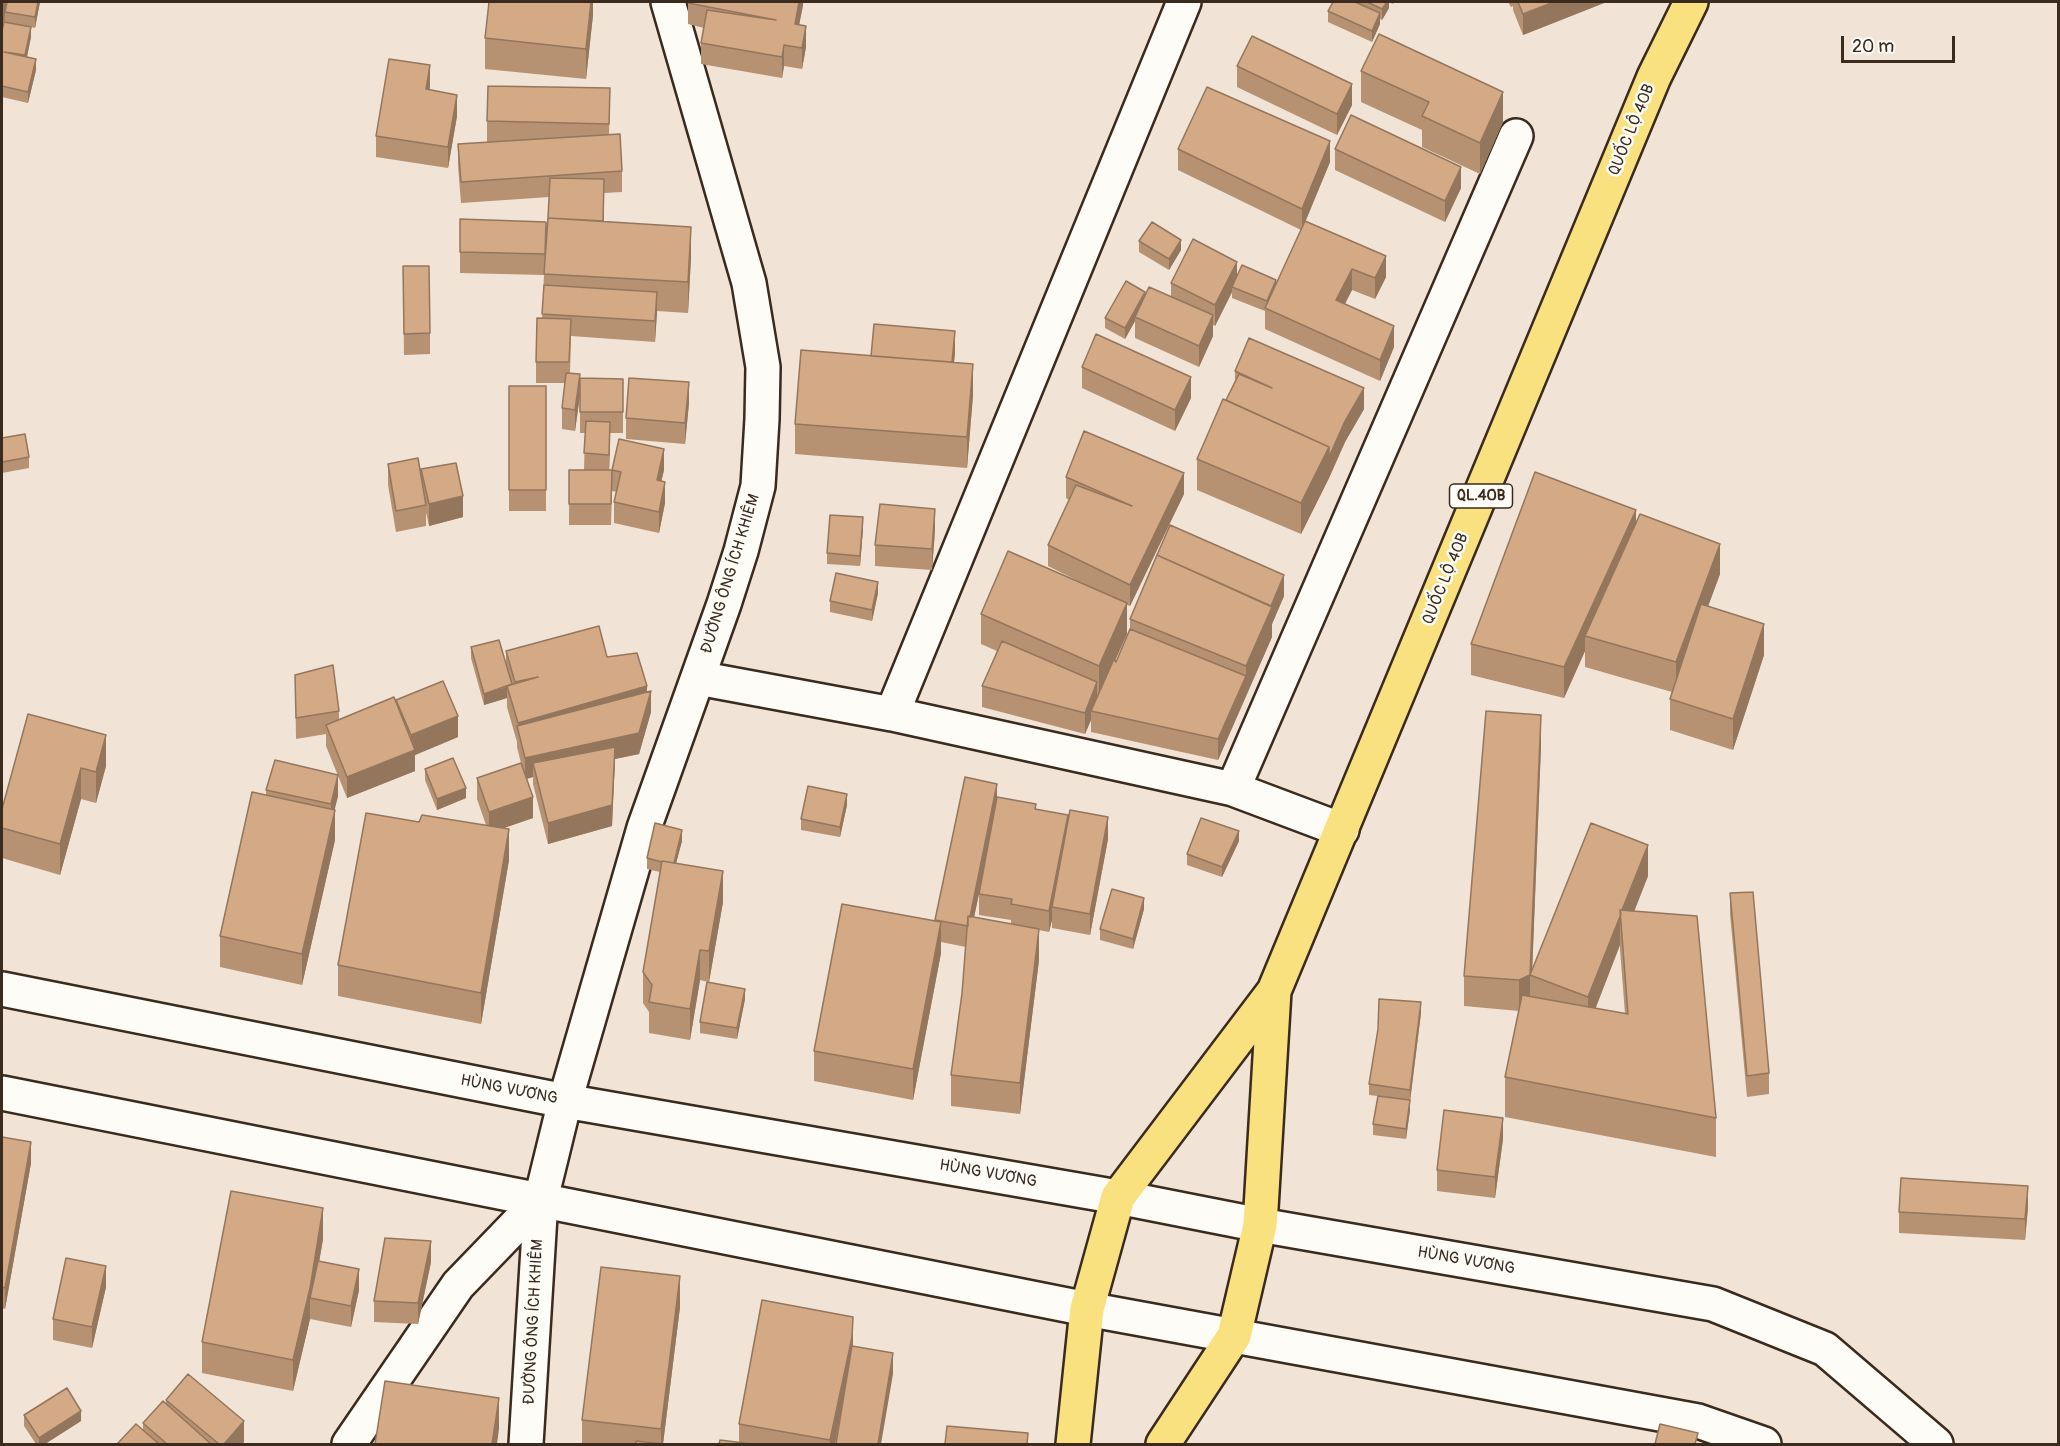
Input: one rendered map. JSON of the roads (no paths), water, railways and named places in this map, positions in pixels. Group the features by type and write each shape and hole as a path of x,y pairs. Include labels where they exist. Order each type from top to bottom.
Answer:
{"highway":[{"name":"QUỐC LỘ 40B","path":"1274,992 1654,77 1691,2"},
{"path":"1073,1444 1088,1309 1118,1197 1274,992"},
{"path":"1163,1444 1234,1336 1260,1224 1274,992"}],"main road":[{"name":"ĐƯỜNG ÔNG ÍCH KHIÊM","path":"526,1444 541,1199 565,1101 644,828 741,551 758,486 763,367 749,283 668,2"},
{"path":"892,714 1184,2"},
{"path":"1233,789 1516,136"},
{"path":"698,678 892,714 1233,789 1342,830"},
{"name":"HÙNG VƯƠNG","path":"2,989 565,1101 1713,1304 1825,1349 1936,1444"},
{"path":"2,1093 1088,1309 1698,1421 1764,1444"},
{"path":"349,1444 458,1285 541,1199"}]}
